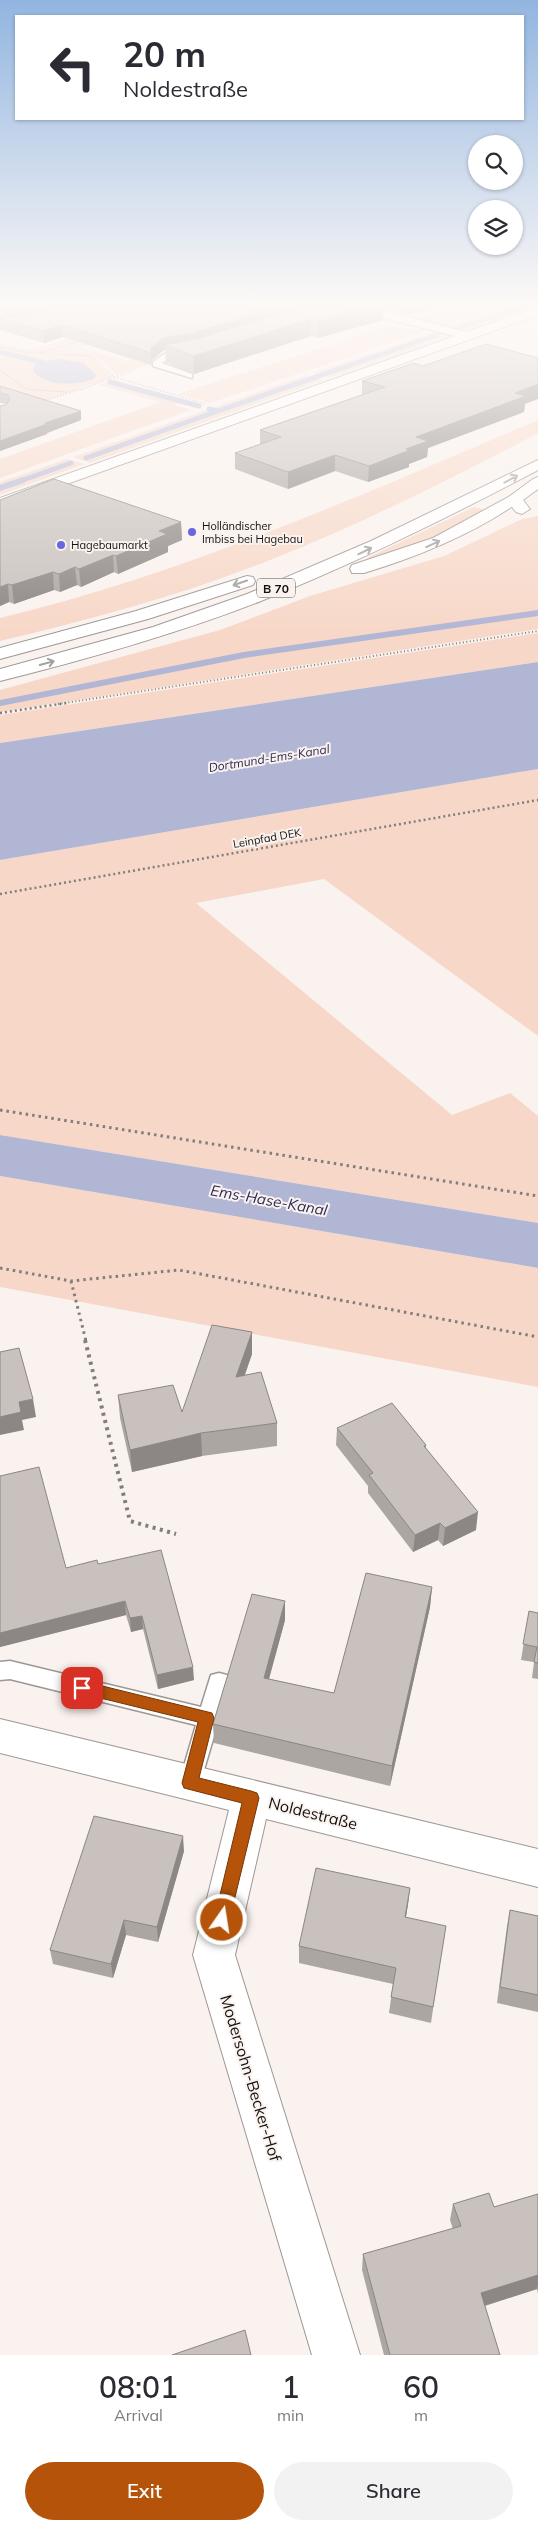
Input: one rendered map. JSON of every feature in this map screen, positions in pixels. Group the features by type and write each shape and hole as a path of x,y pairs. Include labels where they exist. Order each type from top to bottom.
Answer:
{"main road":[{"path":"0,503 250,414"},
{"name":"B 70","path":"0,675 120,642 220,610 350,558 459,506 538,464"},
{"path":"120,642 192,627 318,580 416,552 518,504 538,482"},
{"path":"334,546 351,538"},
{"name":"B 70","path":"0,654 142,615 264,574"},
{"name":"Noldestraße","path":"0,1736 538,1868"},
{"name":"Modersohn-Becker-Hof","path":"251,1798 214,1955 336,2355"}],"lane":[{"path":"0,1671 10,1670 207,1718"},
{"path":"190,1783 207,1718 219,1682"}],"path":[{"path":"0,713 538,631"},
{"name":"Leinpfad DEK","path":"0,894 538,800"},
{"path":"0,1110 538,1196"},
{"path":"0,1268 71,1281 179,1270 538,1337"},
{"path":"71,1281 130,1521 176,1534"}],"shaded area":[{"path":"127,414 180,414 0,478 0,459"},
{"path":"195,414 228,414 90,463 73,457"},
{"path":"538,420 538,433 506,450 375,514 275,558 208,583 139,605 0,641 0,618 138,579 206,555 339,504"},
{"path":"67,459 84,464 0,495 0,482"},
{"path":"474,507 489,511 412,548 371,559 367,558"},
{"path":"538,516 538,629 0,712 0,690 220,630 310,596 444,556 522,519"},
{"path":"538,633 538,662 0,743 0,715"},
{"path":"538,769 538,1036 324,879 196,903 452,1115 510,1093 538,1116 538,1223 0,1135 0,860"},
{"path":"0,1176 538,1268 538,1387 0,1287"}],"water":[{"name":"Dortmund-Ems-Kanal","path":"538,662 538,769 0,860 0,743"},
{"name":"Ems-Hase-Kanal","path":"0,1135 538,1223 538,1268 0,1176"}],"building":[{"path":"0,414 72,414 45,423 47,424 0,441"},
{"path":"307,414 478,414 416,437 428,441 369,466 335,455 288,472 235,453 281,437 260,430"},
{"name":"Hagebaumarkt","path":"54,479 181,522 159,531 167,534 116,556 113,555 79,569 75,567 59,574 53,572 0,587 0,500"},
{"path":"212,1325 252,1332 236,1377 261,1372 277,1423 201,1433 130,1450 118,1395 173,1385 182,1412"},
{"path":"19,1348 33,1399 19,1402 21,1412 0,1417 0,1352"},
{"path":"392,1403 426,1445 424,1446 478,1512 445,1528 440,1523 415,1535 369,1475 373,1473 337,1428"},
{"path":"39,1467 66,1568 97,1560 98,1564 161,1550 193,1667 157,1675 142,1616 130,1618 125,1601 0,1633 0,1476"},
{"path":"366,1573 432,1587 392,1766 213,1724 252,1594 285,1601 264,1678 334,1693"},
{"path":"529,1611 538,1613 538,1663 534,1662 537,1647 523,1644"},
{"path":"94,1816 183,1836 157,1927 124,1920 111,1964 50,1950"},
{"path":"316,1868 410,1888 405,1917 446,1926 433,2007 391,1997 396,1968 299,1946"},
{"path":"510,1910 538,1916 538,1995 500,1987"},
{"path":"489,2193 494,2207 538,2194 538,2275 481,2293 500,2355 390,2355 363,2254 461,2226 453,2204"},
{"path":"245,2330 251,2355 172,2355"}],"waterway":[{"path":"86,458 210,414"},
{"path":"20,481 71,463"},
{"path":"0,488 23,480"},
{"path":"0,703 244,655 538,613"}],"place":[{"name":"Holländischer Imbiss bei Hagebau","path":"192,532"},
{"name":"Hagebaumarkt","path":"61,545"}],"route":[{"path":"82,1688 207,1718 190,1783 251,1798 222,1920"}]}
